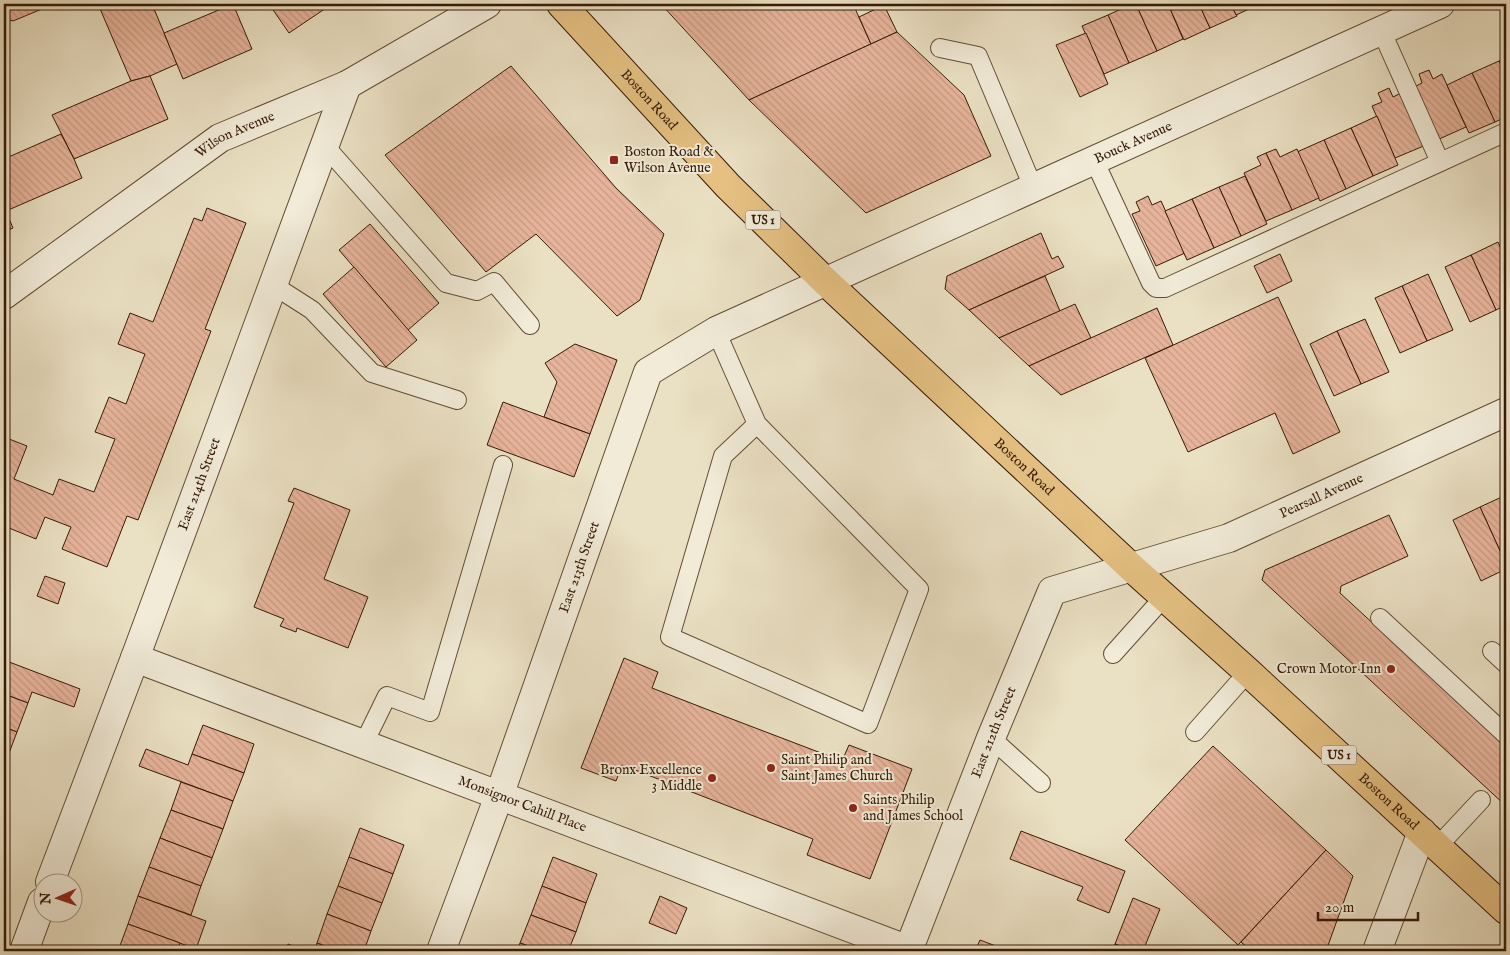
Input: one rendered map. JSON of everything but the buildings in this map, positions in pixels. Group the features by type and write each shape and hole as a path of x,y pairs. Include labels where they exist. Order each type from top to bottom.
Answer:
{"main road":[{"name":"Boston Road","path":"561,4 728,186 826,282 1132,568 1248,672 1506,910"}],"street":[{"name":"Wilson Avenue","path":"4,295 220,138 347,85 487,4"},
{"name":"Bouck Avenue","path":"826,282 1440,4"},
{"name":"East 214th Street","path":"54,872 347,85"},
{"name":"East 213th Street","path":"441,951 499,796 648,372 716,331 826,282"},
{"name":"Pearsall Avenue","path":"1132,568 1229,538 1506,412"},
{"name":"East 212th Street","path":"909,951 991,738 1052,591 1132,568"},
{"name":"Monsignor Cahill Place","path":"135,658 909,951"},
{"path":"1377,951 1430,839"},
{"path":"24,951 35,922"}],"lane":[{"path":"1381,30 1440,162"},
{"path":"940,48 978,56 1033,187"},
{"path":"1094,160 1151,283 1156,288 1165,288 1506,132"},
{"path":"325,146 446,283 477,291 494,282 530,325"},
{"path":"273,285 312,310 372,373 457,400"},
{"path":"716,331 758,424 919,589 868,724 670,637 723,456 758,424"},
{"path":"363,745 387,696 430,712 503,465"},
{"path":"1113,654 1164,597"},
{"path":"1380,618 1506,735"},
{"path":"1492,652 1506,664"},
{"path":"1195,732 1248,672"},
{"path":"991,738 1041,783"},
{"path":"1430,839 1481,800"}],"place":[{"name":"Boston Road & Wilson Avenue","path":"614,160"},
{"name":"Crown Motor Inn","path":"1391,669"},
{"name":"Saint Philip and Saint James Church","path":"771,768"},
{"name":"Bronx Excellence 3 Middle","path":"712,778"},
{"name":"Saints Philip and James School","path":"853,808"}]}
